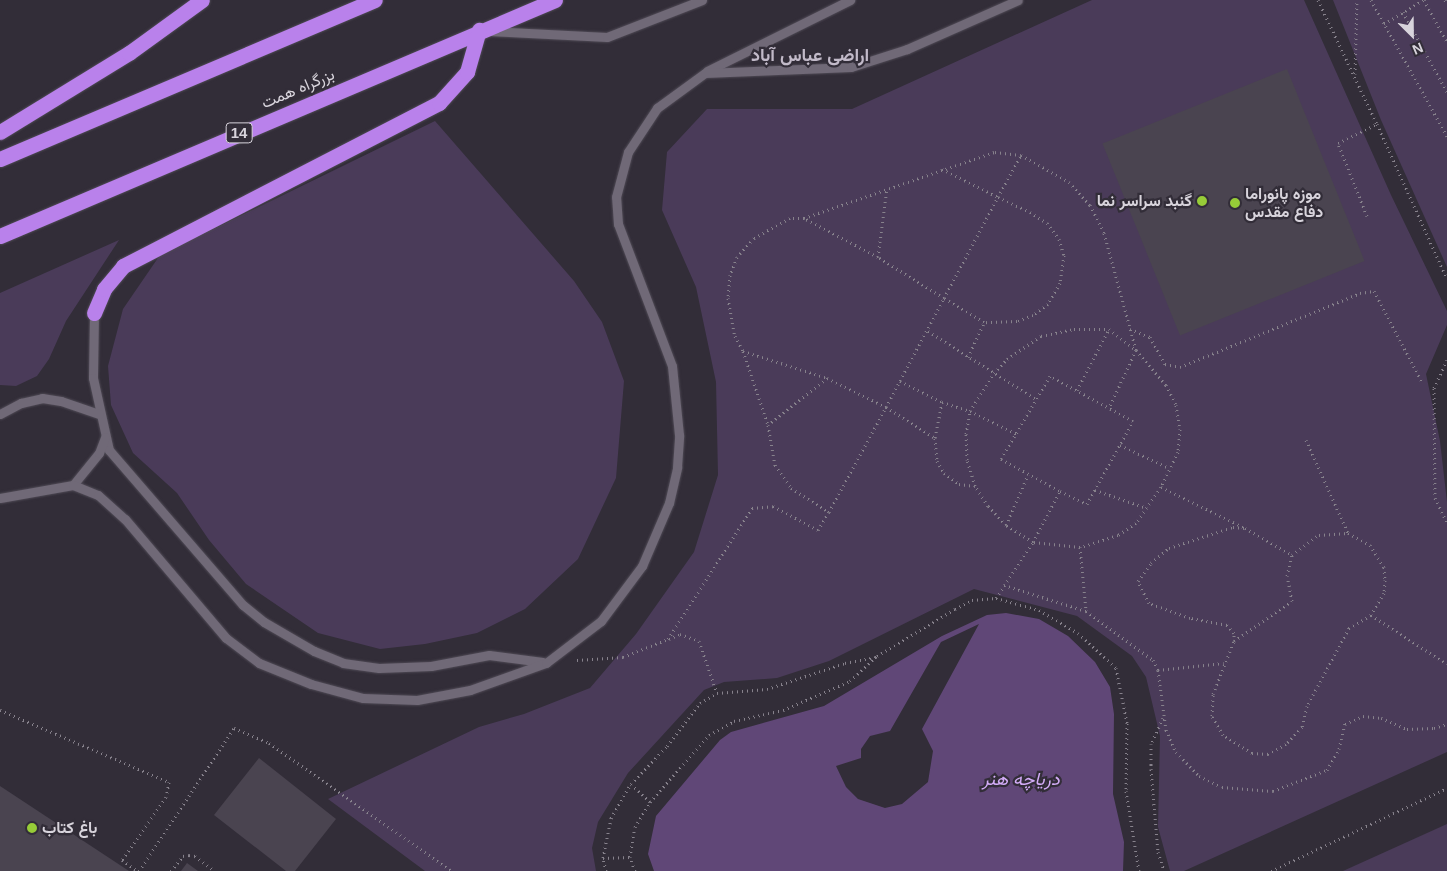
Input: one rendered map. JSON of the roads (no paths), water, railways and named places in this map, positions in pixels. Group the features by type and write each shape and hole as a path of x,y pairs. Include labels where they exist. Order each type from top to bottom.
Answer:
{"highway":[{"path":"0,132 129,54 202,0"},
{"path":"0,159 375,0"},
{"name":"بزرگراه همت","path":"0,236 479,30 555,0"},
{"path":"94,312 104,290 123,266 439,103 467,72 479,30"}],"lane":[{"path":"479,30 607,37 702,0"},
{"path":"0,498 73,485 98,495 125,519 226,638 260,663 312,684 363,698 417,700 470,690 546,663 601,621 642,566 670,503 678,468 680,435 672,366 618,224 616,198 628,152 657,108 705,72 850,0"},
{"path":"705,72 852,67 907,49 1018,0"},
{"path":"94,312 93,378 99,414 110,450 132,480 243,605 264,622 314,651 343,663 379,668 431,666 489,654 546,663"},
{"path":"0,414 21,403 42,398 61,400 99,414"},
{"path":"73,485 99,453 105,437"}],"water":[{"name":"دریاچه هنر","path":"1006,613 1039,619 1068,636 1095,662 1110,687 1114,714 1113,794 1124,842 1123,871 654,871 648,854 656,816 720,740 731,732 824,706 942,636 987,615","holes":["979,624 922,729 933,751 928,782 902,804 885,808 858,799 846,787 836,766 861,758 861,749 870,736 890,731 941,642"]}],"place":[{"name":"گنبد سراسر نما","path":"1202,201"},
{"name":"موزه پانوراما دفاع مقدس","path":"1235,203"},
{"name":"باغ کتاب","path":"32,828"}],"district":[{"name":"اراضی عباس آباد","path":"810,55"}]}
